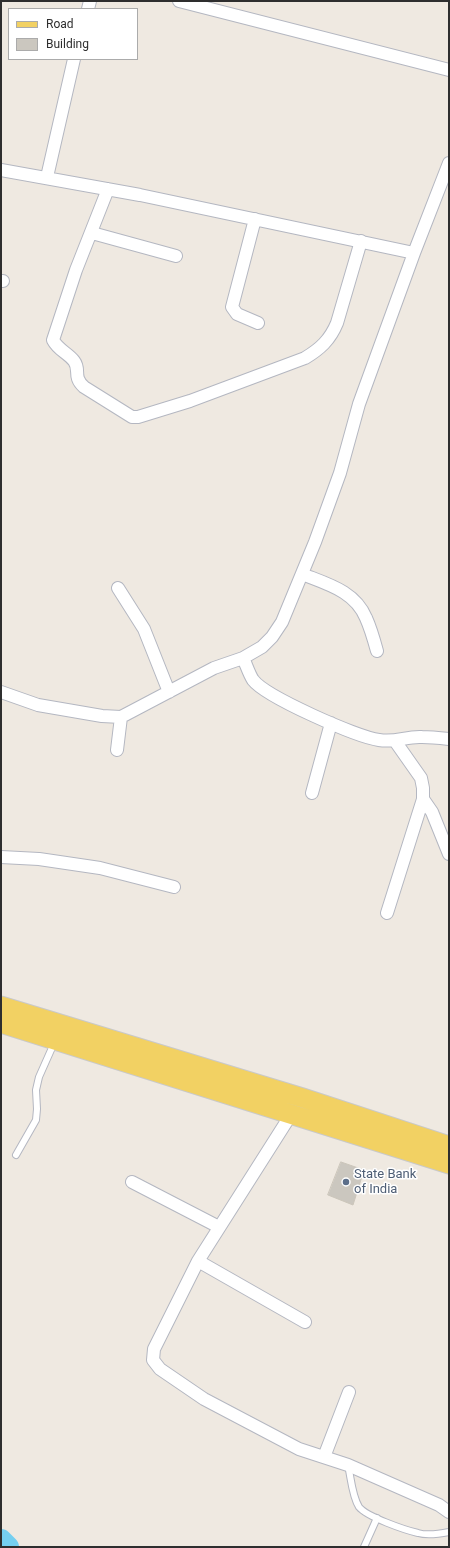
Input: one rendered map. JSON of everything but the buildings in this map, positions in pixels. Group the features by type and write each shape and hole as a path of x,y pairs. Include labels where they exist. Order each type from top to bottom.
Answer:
{"main road":[{"path":"1,1006 310,1101 449,1146"},
{"path":"1,1023 292,1113 449,1164"}],"street":[{"path":"179,1 449,70"},
{"path":"47,177 74,60"},
{"path":"1,692 38,705 102,716 121,717 214,668 243,658 262,647 272,637 282,622 302,574 340,473 359,404 414,253 449,163"},
{"path":"1,170 108,189 414,253"},
{"path":"108,189 92,233 76,270 54,340 61,350 74,359 79,383 132,416 138,417 212,394 305,358 317,350 333,333 361,241"},
{"path":"255,219 232,307 237,314 258,323"},
{"path":"92,233 176,256"},
{"path":"302,574 337,588 349,595 358,604 366,617 377,651"},
{"path":"118,588 144,629 169,692"},
{"path":"243,658 253,680 265,690 331,723 366,738 395,741 422,736 449,739"},
{"path":"117,750 121,717"},
{"path":"312,793 331,723"},
{"path":"387,912 423,799 421,778 395,741"},
{"path":"423,799 432,812 449,854"},
{"path":"1,857 39,859 100,868 174,887"},
{"path":"292,1113 198,1261 154,1349 153,1360 160,1369 204,1399 299,1449 348,1465 439,1505 449,1512"},
{"path":"132,1182 219,1227"},
{"path":"198,1261 305,1322"},
{"path":"324,1457 349,1392"}],"lane":[{"path":"16,1154 36,1120 36,1090 39,1077 56,1040"},
{"path":"348,1465 355,1497 360,1507 366,1513 419,1534 449,1532"},
{"path":"364,1547 377,1518"}],"waterway":[{"path":"1,1540 8,1547"}],"place":[{"name":"State Bank of India","path":"346,1182"}]}
